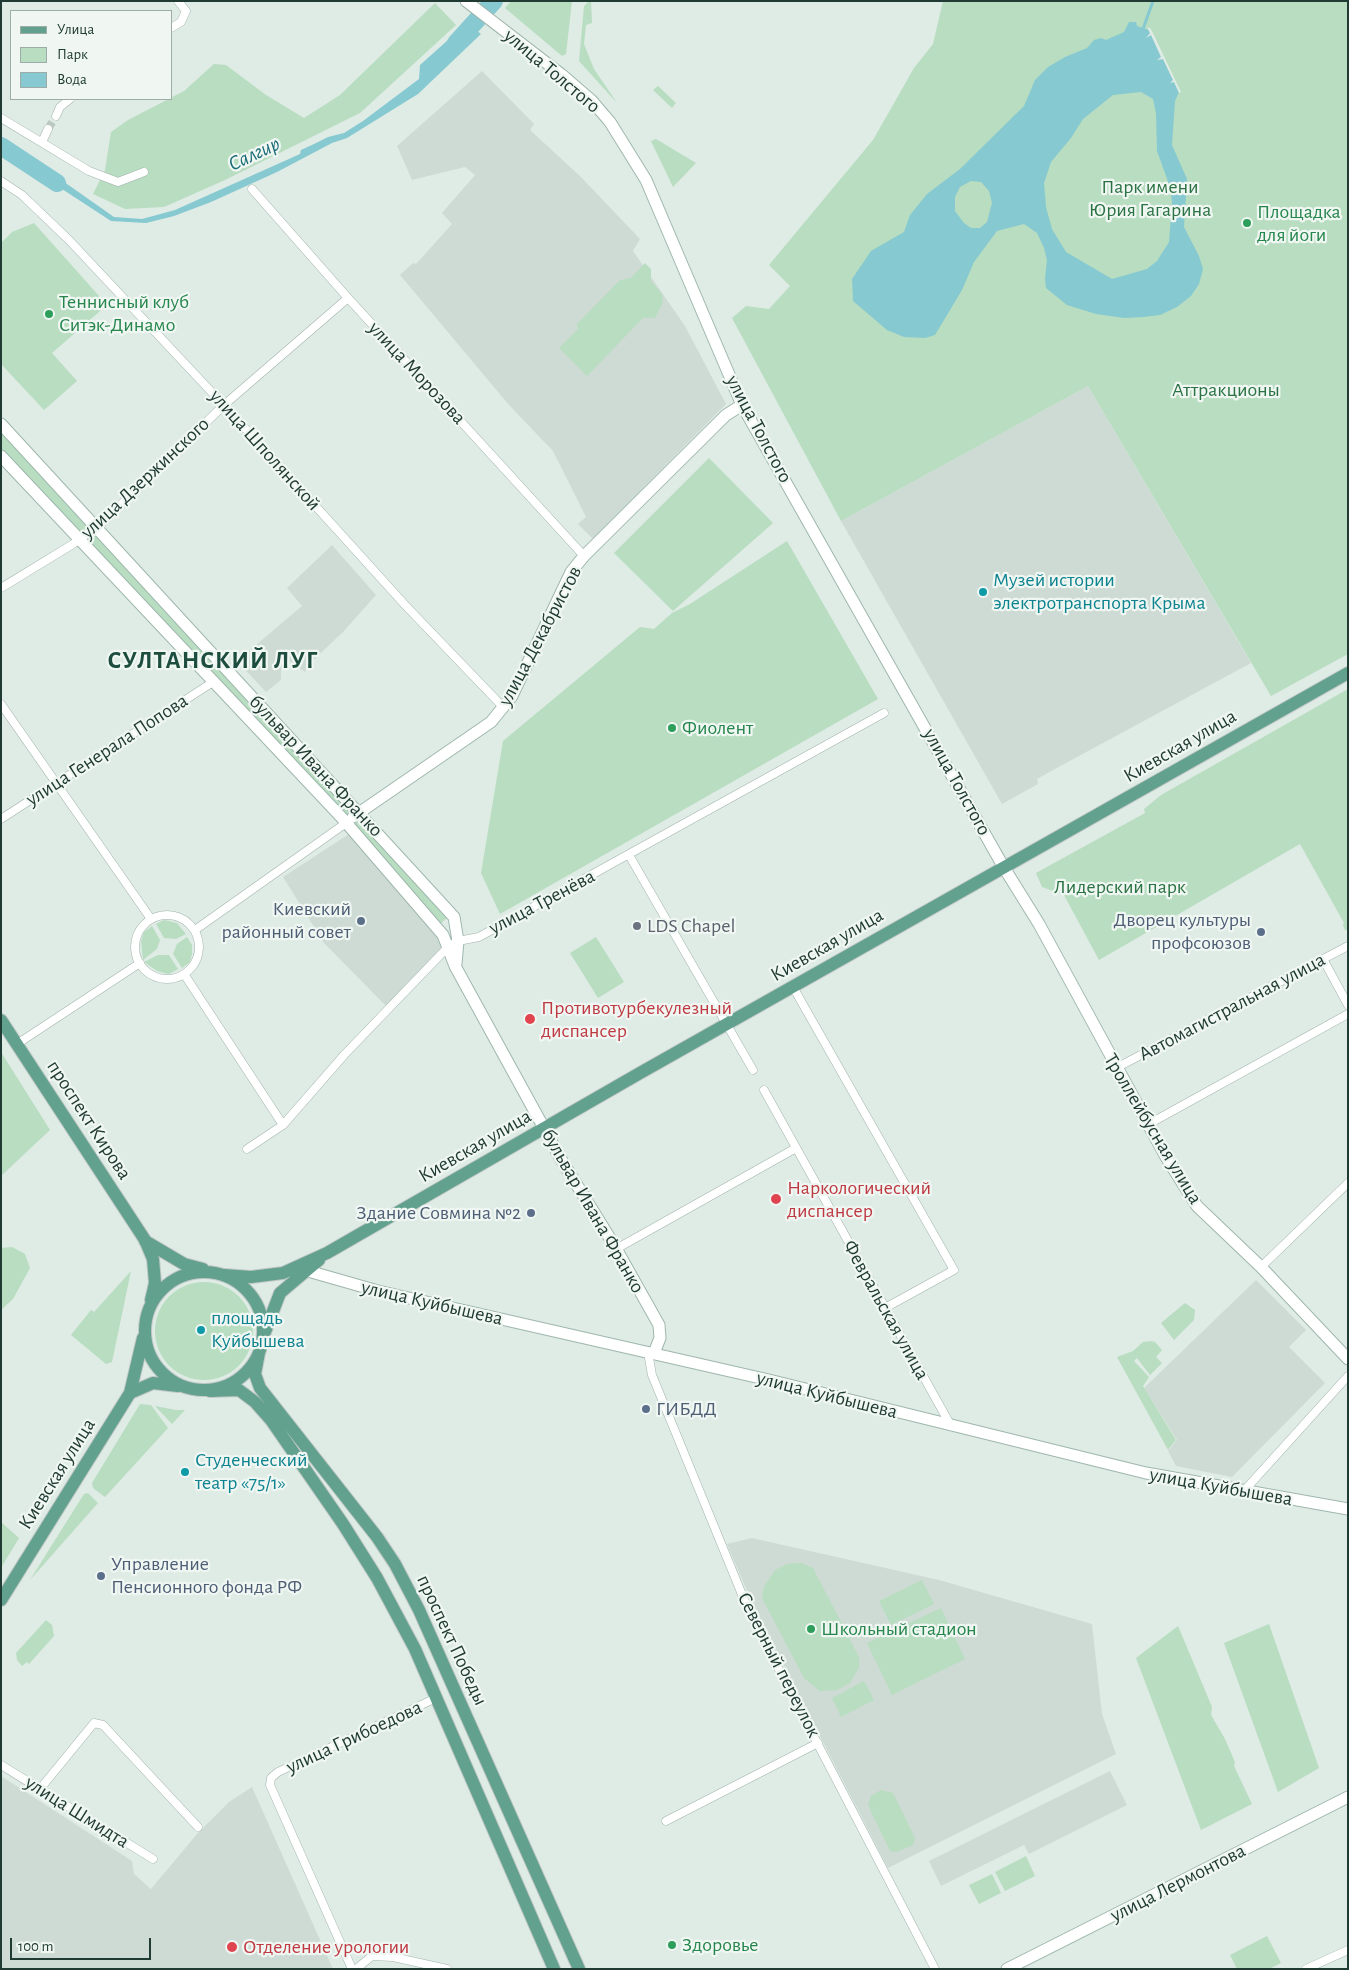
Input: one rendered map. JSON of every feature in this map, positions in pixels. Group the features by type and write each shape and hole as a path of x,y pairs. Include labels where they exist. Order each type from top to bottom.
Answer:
{"main road":[{"name":"улица Толстого","path":"466,1 562,75 592,101 610,122 646,180 742,404 1003,866"},
{"name":"улица Декабристов","path":"346,823 358,812 491,722 512,696 571,572 584,556 726,415 742,404"},
{"name":"бульвар Ивана Франко","path":"1,424 454,917 458,941 456,966"},
{"name":"бульвар Ивана Франко","path":"1,456 346,823 443,935 456,966 544,1128 616,1249 661,1330 654,1353"},
{"name":"Киевская улица","path":"220,1274 251,1277 283,1272 327,1253 1003,866 1348,673"},
{"name":"Троллейбусная улица","path":"1003,866 1039,924 1147,1126 1196,1206 1260,1268 1348,1359"},
{"name":"проспект Кирова","path":"1,1020 145,1240"},
{"path":"130,1393 153,1383 210,1391 236,1382 249,1369 258,1353 262,1339 263,1327 258,1307 242,1286 220,1274 184,1264 145,1240"},
{"path":"145,1240 153,1259 155,1283 145,1326 146,1344 155,1363 168,1378 180,1386"},
{"name":"Киевская улица","path":"262,1339 272,1308 280,1294 327,1253"},
{"name":"улица Куйбышева","path":"308,1271 378,1291 556,1333 654,1353 1146,1473 1243,1492 1348,1509"},
{"path":"145,1326 156,1297 176,1278 202,1272 220,1274"},
{"name":"Киевская улица","path":"1,1600 130,1393 145,1326"},
{"name":"проспект Победы","path":"258,1353 255,1374 260,1388 376,1538 394,1564 415,1602 579,1969"},
{"name":"проспект Победы","path":"210,1391 239,1390 255,1402 271,1420 343,1524 377,1578 415,1649 554,1969"},
{"name":"улица Лермонтова","path":"1007,1969 1348,1797"},
{"path":"537,1929 557,1919"}],"street":[{"path":"172,27 181,22 186,11 178,1"},
{"path":"56,116 60,107 69,100"},
{"path":"1,118 89,172 118,182 144,172"},
{"path":"42,142 48,130"},
{"name":"улица Шполянской","path":"1,180 22,195 70,240 224,405 406,606 504,708"},
{"name":"улица Морозова","path":"252,188 348,298 584,556"},
{"name":"улица Дзержинского","path":"1,588 96,527 224,405 348,298"},
{"name":"улица Генерала Попова","path":"1,819 213,682"},
{"path":"1,704 151,919"},
{"name":"улица Тренёва","path":"247,1149 283,1125 345,1054 448,947 458,941 479,937 884,713"},
{"name":"улица Декабристов","path":"195,930 346,823"},
{"path":"629,855 753,1070"},
{"path":"162,915 175,915 186,920 195,930 199,942 199,954 193,966 184,974 172,978 160,978 148,973 140,963 136,952 136,939 142,928 151,919 162,915"},
{"name":"Автомагистральная улица","path":"1116,1068 1348,946"},
{"path":"1324,959 1348,1005"},
{"path":"17,1044 140,963"},
{"path":"184,974 283,1125"},
{"path":"793,987 954,1270 885,1308"},
{"path":"1147,1126 1348,1014"},
{"name":"Февральская улица","path":"764,1090 950,1426"},
{"path":"616,1249 796,1148"},
{"path":"1260,1268 1348,1183"},
{"name":"Северный переулок","path":"654,1353 649,1358 652,1375 684,1458 750,1614 935,1969"},
{"path":"1243,1492 1348,1376"},
{"name":"улица Грибоедова","path":"352,1969 270,1785 271,1778 278,1772 436,1698"},
{"path":"40,1789 94,1723 103,1725 198,1827"},
{"path":"666,1821 818,1742"},
{"name":"улица Шмидта","path":"1,1765 153,1859"},
{"path":"1306,1969 1348,1950"},
{"path":"356,1969 372,1956 394,1957 447,1969"}],"shaded area":[{"path":"482,71 534,124 530,130 581,177 640,239 633,251 685,326 726,404 593,539 578,524 586,517 553,451 509,405 400,275 413,263 416,264 452,224 442,213 475,175 465,167 412,180 397,146"},
{"path":"1088,386 1251,663 1037,779 1038,784 1002,804 841,521"},
{"path":"332,545 376,595 344,631 307,666 305,672 290,661 281,669 281,680 266,692 237,661 302,606 287,588"},
{"path":"349,834 442,939 444,946 386,1006 324,943 283,877"},
{"path":"1256,1280 1306,1330 1289,1347 1325,1383 1232,1477 1176,1466 1168,1451 1177,1440 1144,1388"},
{"path":"752,1538 939,1580 1092,1624 1102,1714 1116,1754 888,1868 756,1612 727,1544"},
{"path":"1110,1771 1127,1805 1029,1854 1024,1845 941,1886 929,1861"},
{"path":"1,1776 132,1861 134,1874 151,1889 197,1834 229,1802 252,1787 333,1969 1,1969"}],"green space":[{"path":"511,1 572,1 566,54 562,56 505,8"},
{"path":"591,1 592,23 586,25 584,44 594,69 617,103 579,61 584,6"},
{"name":"Парк имени Юрия Гагарина","path":"943,1 1348,1 1348,654 1271,696 1088,386 841,521 732,318 746,306 769,309 790,286 769,265 873,140 914,68 933,44"},
{"path":"435,3 456,25 360,113 225,180 164,207 125,209 93,194 105,170 111,132 128,120 167,100 172,100 172,97 184,91 214,64 226,65 266,95 304,118 340,95"},
{"path":"658,86 676,103 672,108 653,90"},
{"path":"656,139 696,163 673,187 651,141"},
{"name":"Теннисный клуб Ситэк-Динамо","path":"34,223 107,305 52,353 77,381 44,410 1,364 1,243 12,232"},
{"path":"645,263 651,269 651,281 662,294 663,302 655,318 643,318 587,376 559,348 578,329 577,324 620,280 631,278"},
{"path":"1,429 92,527 79,536 1,450"},
{"path":"709,458 773,523 673,611 614,553"},
{"path":"95,531 354,813 347,819 83,540"},
{"name":"Фиолент","path":"787,541 878,699 500,914 481,873 503,741 640,627 654,629 672,613 690,604"},
{"name":"Лидерский парк","path":"1348,689 1348,930 1345,930 1344,923 1300,844 1099,960 1064,895 1042,887 1036,873 1145,813 1144,809 1161,795"},
{"path":"357,817 449,916 439,925 351,822"},
{"path":"164,920 177,923 186,934 176,939 164,938 156,924"},
{"path":"152,926 160,940 157,949 143,960 141,941 144,932"},
{"path":"187,937 192,945 192,954 190,962 182,968 173,954 177,944"},
{"path":"596,937 624,982 598,998 570,953"},
{"path":"158,955 169,955 178,969 169,974 157,971 144,962"},
{"path":"1,1052 50,1130 1,1176"},
{"path":"12,1247 25,1254 30,1268 13,1299 1,1310 1,1248"},
{"path":"131,1271 112,1362 106,1364 71,1335 91,1310 94,1312"},
{"path":"204,1282 223,1285 239,1296 250,1312 253,1331 250,1350 239,1366 223,1377 204,1380 185,1377 169,1366 158,1350 155,1331 158,1312 169,1296 185,1285"},
{"path":"1185,1303 1195,1310 1194,1320 1174,1340 1161,1323"},
{"path":"1153,1341 1151,1344 1154,1341 1162,1350 1156,1357 1162,1363 1150,1375 1137,1358 1134,1361 1149,1377 1143,1386 1176,1440 1168,1450 1117,1357 1133,1351 1143,1342"},
{"path":"140,1404 151,1405 168,1428 105,1497 93,1488 92,1483"},
{"path":"155,1406 176,1410 185,1410 172,1424"},
{"path":"88,1493 98,1503 30,1580 84,1494"},
{"path":"1,1522 19,1538 1,1568"},
{"name":"Школьный стадион","path":"801,1563 813,1568 859,1657 859,1667 850,1683 837,1690 820,1691 804,1678 762,1598 764,1587 775,1570 787,1564"},
{"path":"922,1580 934,1604 891,1625 879,1601"},
{"path":"941,1608 965,1659 892,1695 867,1643"},
{"path":"46,1620 52,1625 54,1636 29,1664 27,1662 22,1666 17,1660 16,1653"},
{"path":"1269,1624 1319,1768 1278,1792 1224,1643"},
{"path":"1178,1626 1212,1707 1211,1715 1225,1739 1235,1762 1234,1766 1252,1804 1201,1830 1136,1658"},
{"path":"864,1681 874,1700 841,1717 832,1698"},
{"path":"881,1790 893,1793 915,1838 913,1845 897,1852 890,1851 868,1805 871,1796"},
{"path":"1026,1856 1035,1876 1005,1891 995,1872"},
{"path":"992,1874 1001,1893 979,1904 969,1885"},
{"path":"1267,1936 1281,1963 1269,1969 1237,1969 1230,1955"}],"water":[{"path":"1129,22 1136,22 1137,26 1149,30 1179,92 1175,101 1172,145 1187,179 1184,227 1199,256 1203,269 1199,284 1191,296 1177,307 1160,315 1143,317 1124,318 1096,314 1067,305 1046,288 1047,260 1044,248 1037,233 1024,224 997,231 974,262 962,290 935,335 925,338 904,337 887,330 853,301 852,279 871,251 904,232 910,215 927,194 960,169 1024,106 1035,80 1048,67 1065,57 1087,48 1094,40 1101,38 1106,40 1124,32","holes":["1141,92 1153,99 1156,113 1157,151 1170,187 1172,202 1169,242 1157,261 1147,269 1112,279 1066,252 1052,229 1046,207 1044,183 1051,162 1071,138 1083,119 1113,95","971,181 981,182 989,191 992,203 987,222 980,228 971,228 964,223 955,211 955,197 960,187"]},
{"path":"467,23 481,34 418,94 347,138 332,143 277,172 211,202 174,216 146,223 111,221 36,172 40,165 114,217 142,219 175,210 300,154 301,150 328,137 344,133 363,121 419,79 420,65"},
{"path":"1,136 35,162 31,170 1,150"}],"pier":[{"path":"1147,27 1151,29 1181,92 1179,93 1174,82 1170,83 1173,80 1163,59 1157,60 1161,57 1151,35 1146,38 1150,33"}],"waterway":[{"name":"Салгир","path":"456,43 494,1"},
{"path":"1143,29 1153,1"},
{"name":"Салгир","path":"1,146 57,183"}],"tunnel":[{"path":"48,129 56,116"}],"place":[{"name":"Площадка для йоги","path":"1247,223"},
{"name":"Теннисный клуб Ситэк-Динамо","path":"49,314"},
{"name":"Музей истории электротранспорта Крыма","path":"983,592"},
{"name":"Фиолент","path":"672,728"},
{"name":"Киевский районный совет","path":"361,921"},
{"name":"LDS Chapel","path":"637,926"},
{"name":"Дворец культуры профсоюзов","path":"1261,932"},
{"name":"Противотурбекулезный диспансер","path":"530,1019"},
{"name":"Наркологический диспансер","path":"776,1199"},
{"name":"Здание Совмина №2","path":"531,1213"},
{"name":"площадь Куйбышева","path":"201,1330"},
{"name":"ГИБДД","path":"646,1409"},
{"name":"Студенческий театр «75/1»","path":"185,1472"},
{"name":"Управление Пенсионного фонда РФ","path":"101,1576"},
{"name":"Школьный стадион","path":"811,1629"},
{"name":"Здоровье","path":"672,1945"},
{"name":"Отделение урологии","path":"232,1947"}],"district":[{"name":"СУЛТАНСКИЙ ЛУГ","path":"213,660"}],"park label":[{"name":"Аттракционы","path":"1226,390"}]}
